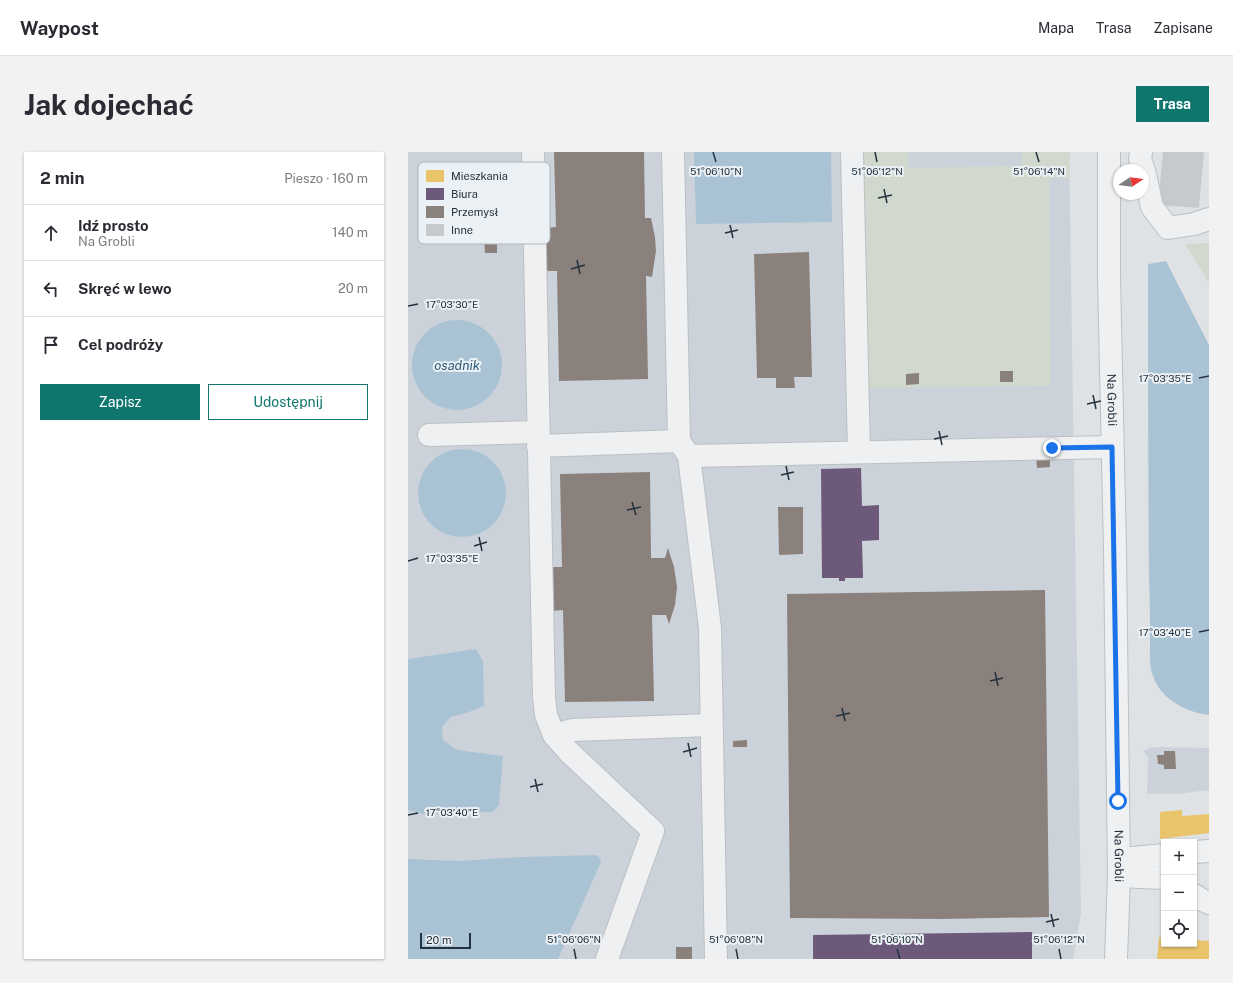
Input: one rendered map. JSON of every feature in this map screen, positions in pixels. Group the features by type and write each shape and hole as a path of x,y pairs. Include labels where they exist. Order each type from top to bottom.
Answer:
{"street":[{"path":"532,152 532,162"},
{"path":"673,152 684,448 710,628 716,959"},
{"path":"852,152 859,452"},
{"name":"Na Grobli","path":"1109,152 1109,277 1119,867 1116,959"},
{"path":"1141,152 1140,159 1145,174 1152,207 1168,228 1194,224 1209,219"},
{"path":"534,244 544,698 546,715 554,735 569,752 653,831 606,959"},
{"path":"429,435 538,439 770,455 1112,447"},
{"path":"554,735 572,730 711,725"},
{"path":"1197,852 1209,851"},
{"path":"1119,867 1133,858 1161,855"},
{"path":"1119,867 1161,877"},
{"path":"1197,897 1209,903"}],"shaded area":[{"path":"408,152 1069,152 1081,914 1073,959 408,959"},
{"path":"860,152 909,152 908,168 1022,166 1022,152 1070,152 1070,178 1049,178 1051,386 865,388"},
{"path":"1209,243 1209,283 1185,244"},
{"path":"1151,747 1209,748 1209,790 1176,794 1147,794 1148,757 1143,751"}],"water":[{"path":"694,152 831,152 832,222 696,224"},
{"path":"1166,261 1209,345 1209,715 1191,711 1168,698 1157,684 1150,664 1148,264"},
{"name":"osadnik","path":"457,320 474,324 489,333 498,348 502,365 498,382 489,397 474,406 457,410 440,406 425,397 416,382 412,365 416,348 425,333 440,324"},
{"path":"462,449 479,452 493,462 503,476 506,493 503,510 493,524 479,534 462,537 445,534 431,524 421,510 418,493 421,476 431,462 445,452"},
{"path":"476,649 483,661 484,706 451,717 442,727 443,740 457,750 503,756 499,805 493,812 423,814 408,810 408,659"},
{"path":"597,855 601,862 558,959 408,959 408,859 458,861"}],"building: Mieszkania":[{"path":"1182,810 1182,816 1209,814 1209,833 1160,839 1160,812"},
{"path":"1159,937 1161,937 1161,947 1197,947 1197,940 1209,941 1209,959 1157,959"}],"building: Biura":[{"path":"861,468 862,506 879,505 879,540 862,541 863,578 845,578 845,581 839,581 839,578 822,578 821,469"},
{"path":"1032,932 1032,959 813,959 813,935"}],"building: Przemysł":[{"path":"554,152 644,152 645,218 651,218 656,251 652,277 646,276 648,379 559,381 557,271 546,271 545,244 550,244 550,228 556,227"},
{"path":"484,244 497,244 497,253 485,253"},
{"path":"809,252 812,377 794,377 795,388 776,388 776,378 757,378 754,254"},
{"path":"1000,371 1013,371 1013,382 1000,382"},
{"path":"919,373 919,384 906,385 906,374"},
{"path":"1050,454 1050,467 1037,468 1036,455"},
{"path":"650,472 651,558 665,558 668,548 674,567 677,587 675,605 669,624 666,615 652,615 654,701 565,702 563,610 552,611 551,567 562,567 560,474"},
{"path":"778,507 803,507 803,554 779,555"},
{"path":"1045,590 1049,917 944,919 790,918 787,594"},
{"path":"747,740 747,747 733,747 733,741"},
{"path":"1164,751 1175,751 1176,769 1164,769 1164,765 1158,764 1157,755 1164,755"},
{"path":"676,947 692,947 692,959 676,959"}],"building: Inne":[{"path":"1163,152 1204,152 1199,208 1158,205"}],"route":[{"path":"1052,448 1112,447 1115,550 1118,801"}]}
